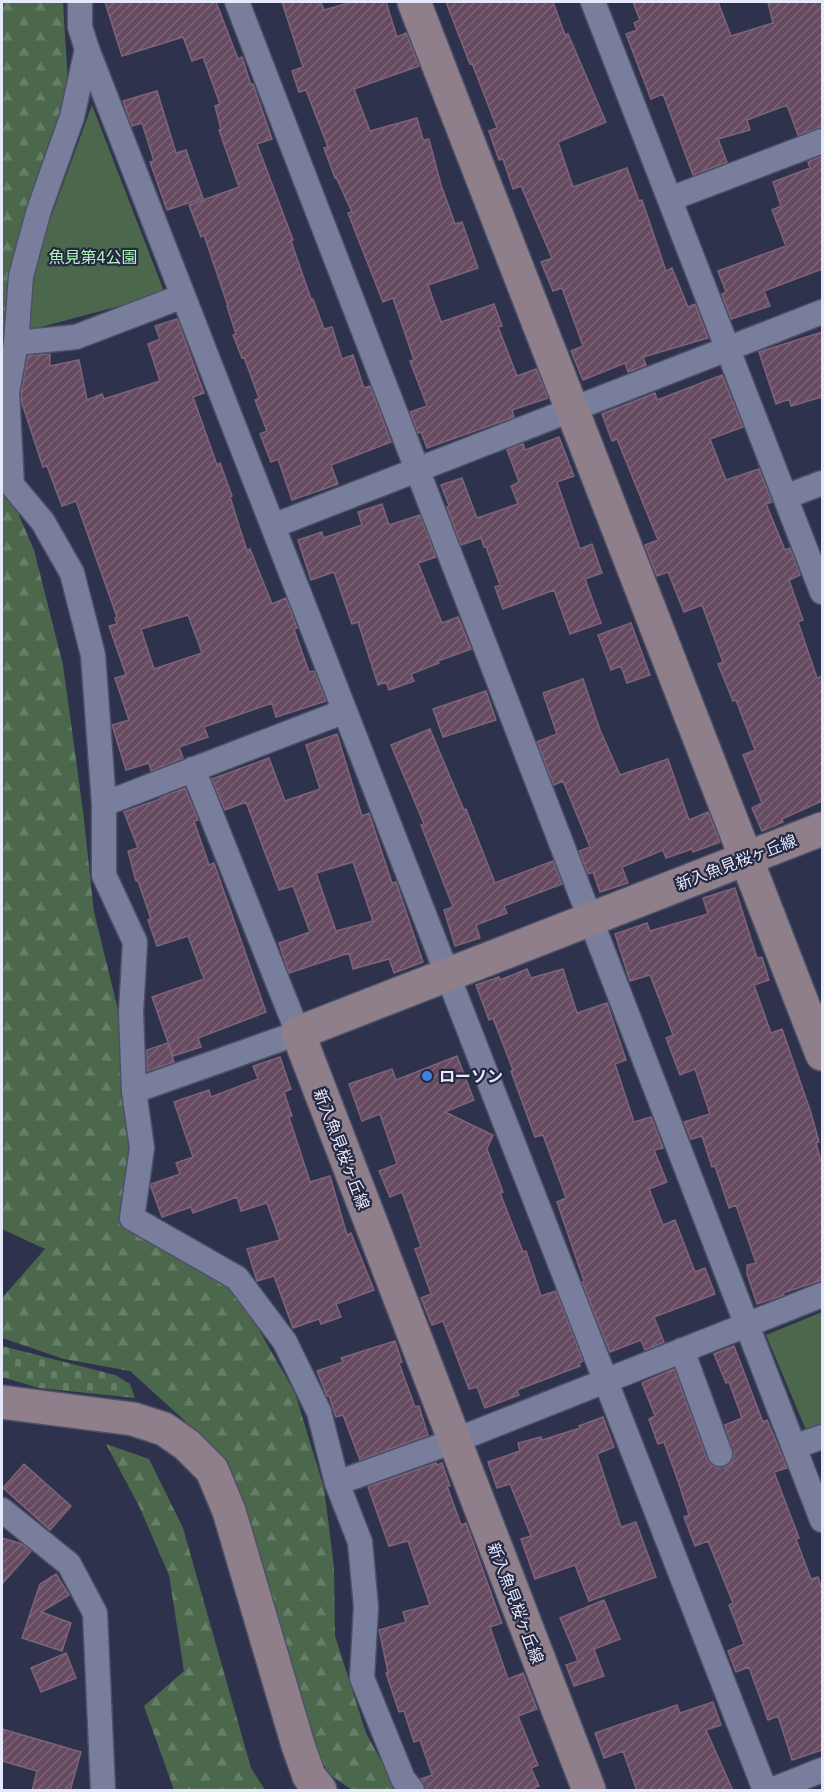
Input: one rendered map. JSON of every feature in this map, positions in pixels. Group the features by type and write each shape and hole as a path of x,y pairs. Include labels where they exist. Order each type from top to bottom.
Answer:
{"street":[{"path":"80,2 80,27 87,49 765,1791"},
{"path":"237,2 822,1520"},
{"path":"414,2 822,1054"},
{"path":"593,2 822,592"},
{"path":"87,49 72,117 39,210 21,276 16,343 7,392 12,485 43,522 72,573 93,655 104,804 104,875 135,942 131,1013 134,1091 142,1148 132,1218 237,1278 285,1342 320,1412 337,1483 360,1542 366,1607 362,1678 403,1779 412,1791"},
{"path":"670,199 822,141"},
{"path":"16,343 76,337 183,296"},
{"path":"273,526 822,312"},
{"path":"786,497 822,483"},
{"path":"104,804 345,711"},
{"path":"134,1091 298,1033 193,770"},
{"name":"新入魚見桜ヶ丘線","path":"588,1791 298,1033 822,829"},
{"path":"337,1483 454,1441 822,1295"},
{"path":"682,1350 720,1454"},
{"path":"2,1402 133,1419 164,1429 187,1444 212,1470 229,1511 298,1745 309,1776 320,1791"},
{"path":"794,1447 822,1437"},
{"path":"2,1510 69,1564 95,1613 103,1791"},
{"path":"772,1791 822,1770"}],"green space":[{"path":"2,2 63,2 69,99 12,263 2,357"},
{"name":"魚見第4公園","path":"92,105 165,294 22,332 40,247"},
{"path":"2,435 6,485 34,550 63,665 94,912 121,1022 134,1151 128,1217 239,1295 295,1393 324,1488 334,1567 335,1636 366,1733 397,1790 352,1790 329,1774 294,1704 229,1469 183,1419 130,1371 64,1359 2,1338 2,1298 45,1249 2,1229"},
{"path":"822,1312 822,1423 806,1430 766,1335"},
{"path":"2,1346 115,1375 130,1384 135,1398 39,1388 2,1377"},
{"path":"106,1444 149,1459 183,1528 251,1768 265,1790 174,1790 144,1706 184,1671 169,1575 139,1506"}],"building":[{"path":"105,2 216,2 238,59 242,57 272,139 257,144 293,240 291,241 311,299 313,299 324,329 332,327 342,359 353,355 364,388 370,386 391,442 331,465 338,484 292,500 278,459 271,462 260,434 267,431 255,400 259,398 233,335 236,334 228,306 204,235 201,237 189,205 239,187 219,130 221,129 215,106 220,104 203,57 192,61 183,37 122,56"},
{"path":"282,2 321,2 324,10 352,2 386,2 397,37 406,33 419,66 354,89 370,131 417,118 423,140 429,139 441,185 455,224 462,222 478,268 428,285 441,322 494,304 502,326 498,327 517,376 536,369 548,398 512,410 514,417 427,448 410,412 427,406 410,361 414,360 393,298 383,302 348,213 352,212 335,178 324,148 328,147 306,90 299,92 292,71 303,67"},
{"path":"446,2 553,2 565,35 568,34 606,122 558,142 573,187 627,168 639,201 642,200 666,271 672,268 688,307 695,304 708,338 643,357 646,365 628,372 625,363 583,380 571,351 583,346 562,288 553,291 541,262 552,258 521,186 513,189 503,159 499,160 489,131 497,128"},
{"path":"633,2 718,2 731,36 773,23 768,2 822,2 822,127 798,135 787,105 747,120 750,130 718,139 727,162 693,175 663,94 651,99 626,34 637,30 634,23 640,20"},
{"path":"157,91 176,153 186,150 203,198 167,210 150,162 154,161 142,123 132,126 123,101"},
{"path":"822,156 822,269 764,291 770,306 731,319 722,294 726,292 718,271 786,246 772,210 781,206 773,182 810,168 808,162"},
{"path":"177,319 204,393 193,397 217,465 220,463 232,496 230,497 247,551 250,549 272,604 286,598 309,672 314,671 326,701 276,717 272,703 204,727 208,737 179,747 183,758 151,771 149,763 126,770 112,725 129,720 115,678 126,675 109,626 117,624 115,618 117,617 76,501 62,506 47,466 43,467 22,403 21,393 28,356 50,354 50,366 79,360 87,400 102,394 104,399 160,381 148,344 160,339 155,326","holes":["188,615 202,653 154,669 141,629"]},
{"path":"822,332 822,397 791,406 789,399 776,404 759,352"},
{"path":"722,375 743,427 710,439 726,480 759,469 772,502 766,504 785,550 790,548 800,575 789,580 803,620 798,622 817,678 822,676 822,801 762,831 752,808 762,803 743,755 755,750 736,700 733,701 718,664 723,662 702,605 684,612 668,572 657,576 645,545 658,540 617,439 612,441 602,414 655,393 657,400"},
{"path":"559,437 574,476 557,482 580,549 592,544 602,573 585,579 601,623 570,634 554,590 503,609 495,587 500,585 486,547 481,538 461,545 441,485 462,478 477,518 518,504 511,486 519,482 507,450 523,444 525,450"},
{"path":"382,504 389,525 420,515 436,557 418,563 442,623 458,617 471,649 411,674 414,681 389,690 386,682 378,685 358,622 352,624 334,572 311,580 298,540 322,532 323,538 362,525 358,512"},
{"path":"631,623 650,675 627,683 621,666 611,670 598,635"},
{"path":"583,679 600,730 620,775 668,759 689,820 708,812 720,842 693,852 692,849 666,858 663,850 622,867 628,883 600,892 593,872 588,874 579,851 590,847 563,781 554,785 537,742 557,734 543,693"},
{"path":"486,691 496,720 443,737 433,709"},
{"path":"430,729 464,810 466,809 495,883 553,861 562,884 504,906 507,913 476,925 480,938 455,946 444,910 453,907 421,825 424,824 391,745"},
{"path":"337,734 362,816 369,813 392,883 396,882 423,962 394,973 389,959 353,969 349,953 289,973 279,943 310,932 293,886 279,890 246,802 225,810 212,779 269,758 285,801 320,789 306,745","holes":["353,862 373,921 336,931 316,873"]},
{"path":"185,788 198,820 194,821 209,865 214,863 266,1012 198,1038 201,1047 173,1056 152,997 204,979 188,936 157,946 148,920 151,919 138,881 136,881 128,851 138,848 124,812"},
{"path":"735,888 757,958 762,957 769,980 754,985 771,1033 782,1029 811,1113 822,1164 822,1280 757,1304 747,1274 747,1265 756,1263 736,1205 729,1208 702,1136 691,1139 684,1122 710,1114 695,1069 680,1075 666,1038 673,1035 650,975 630,981 615,934 647,923 650,931 708,914 703,898"},
{"path":"527,969 531,978 563,969 577,1013 607,1003 626,1060 615,1064 634,1122 651,1117 663,1148 654,1150 667,1182 649,1189 663,1225 675,1220 695,1272 705,1268 715,1294 654,1317 664,1342 645,1350 641,1340 610,1352 582,1282 584,1281 557,1202 566,1198 543,1135 535,1137 493,1018 489,1020 476,985 499,977 500,980"},
{"path":"168,1043 174,1062 147,1071 147,1050"},
{"path":"457,1056 474,1100 445,1112 493,1135 487,1149 503,1192 500,1193 523,1252 526,1251 541,1296 556,1291 583,1361 579,1363 580,1366 517,1390 519,1395 485,1408 477,1387 469,1389 443,1321 432,1325 421,1298 431,1294 415,1249 421,1247 402,1192 390,1197 379,1171 397,1164 380,1114 362,1121 349,1084 392,1069 396,1080"},
{"path":"280,1057 291,1089 284,1092 292,1116 289,1117 310,1182 330,1176 347,1235 351,1233 374,1290 336,1304 341,1317 321,1324 319,1319 293,1328 274,1276 257,1281 247,1249 280,1240 267,1203 241,1211 237,1197 193,1213 191,1207 162,1217 151,1187 151,1184 180,1174 176,1163 193,1157 174,1102 209,1090 211,1097 258,1079 253,1066"},
{"path":"395,1341 402,1362 399,1363 415,1407 419,1406 428,1435 360,1460 343,1415 336,1417 317,1371 343,1362 341,1358"},
{"path":"734,1346 763,1422 767,1420 787,1468 774,1472 799,1538 796,1539 811,1579 818,1577 822,1590 822,1750 792,1760 778,1716 768,1720 749,1667 736,1672 728,1651 744,1644 729,1605 733,1603 708,1541 695,1546 684,1517 689,1515 664,1442 658,1444 649,1419 655,1416 642,1383 674,1369 707,1459 717,1468 725,1467 731,1463 734,1456 725,1425 742,1418 729,1382 726,1383 714,1354"},
{"path":"603,1417 614,1447 597,1454 621,1527 636,1522 656,1577 589,1601 575,1565 535,1579 521,1539 531,1536 510,1484 497,1488 488,1462 520,1451 518,1443 541,1437 542,1440 580,1428 579,1426"},
{"path":"436,1463 437,1465 442,1463 450,1486 447,1486 461,1525 466,1523 502,1623 490,1627 508,1679 523,1673 537,1709 518,1716 538,1765 531,1768 539,1786 527,1791 426,1791 421,1779 432,1775 420,1740 414,1742 404,1711 399,1712 386,1673 388,1672 379,1630 406,1622 403,1612 430,1605 408,1541 389,1546 368,1487"},
{"path":"24,1464 71,1506 50,1530 3,1488"},
{"path":"2,1538 22,1544 31,1551 2,1584"},
{"path":"56,1574 69,1595 41,1612 71,1623 62,1651 22,1638 40,1584"},
{"path":"604,1600 620,1639 594,1649 604,1676 574,1686 566,1665 578,1661 560,1618"},
{"path":"66,1653 76,1678 41,1692 31,1668"},
{"path":"713,1702 721,1725 706,1730 733,1791 637,1791 623,1751 604,1758 595,1733 677,1705 680,1713"},
{"path":"2,1729 81,1752 70,1791 32,1791 37,1771 2,1761"}],"place":[{"name":"ローソン","path":"427,1076"}]}
